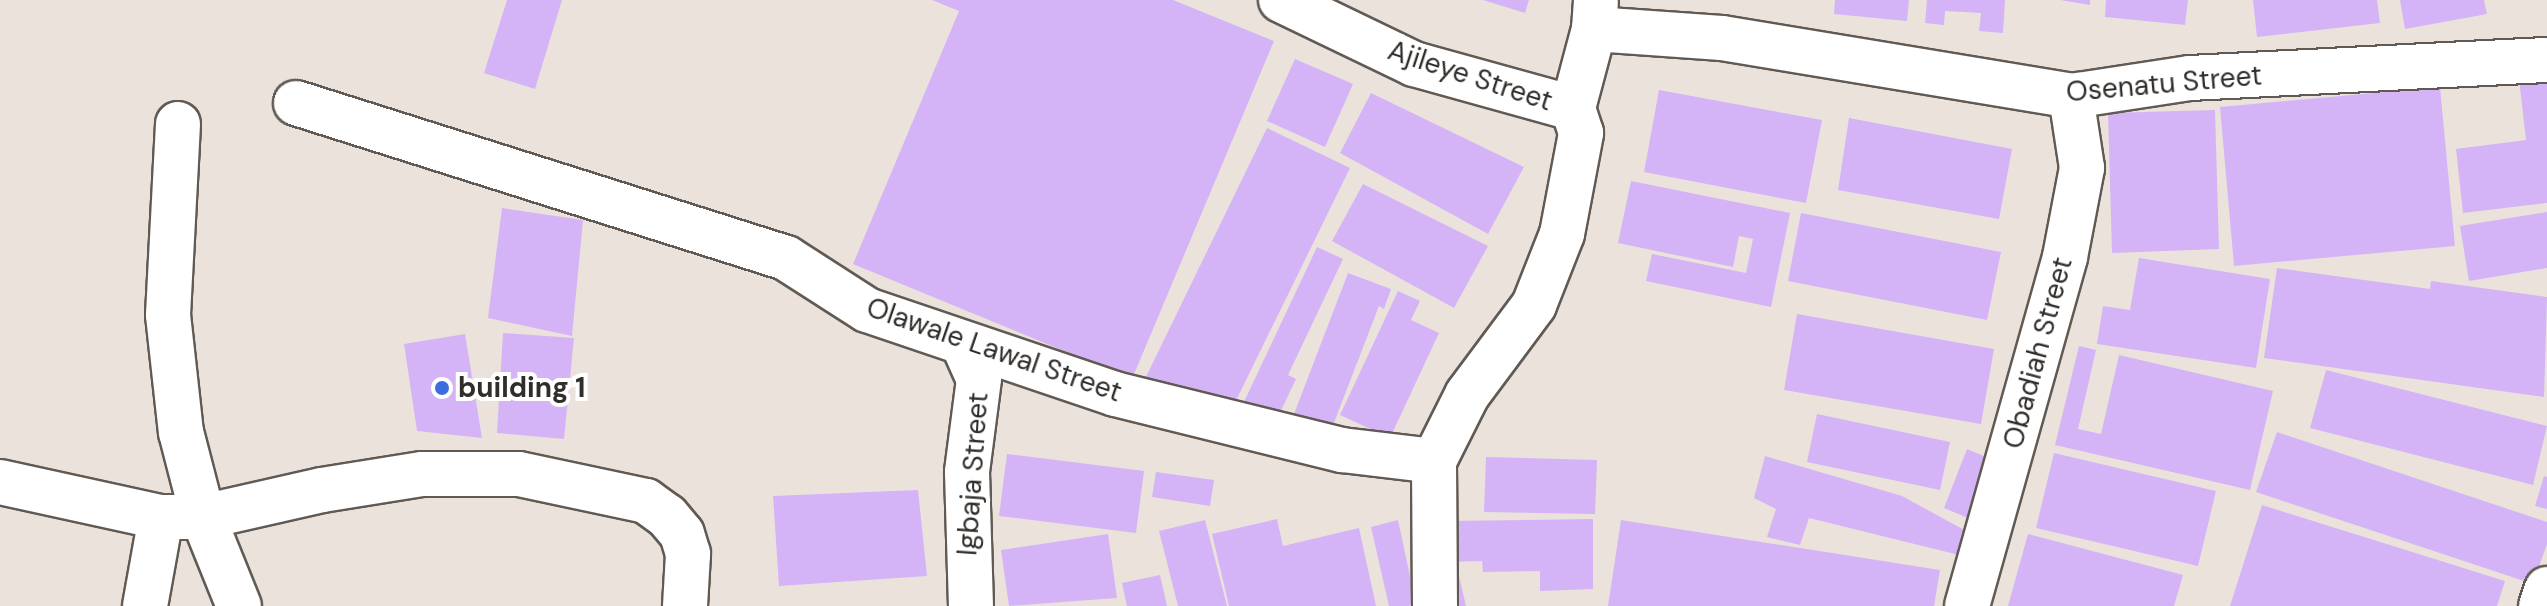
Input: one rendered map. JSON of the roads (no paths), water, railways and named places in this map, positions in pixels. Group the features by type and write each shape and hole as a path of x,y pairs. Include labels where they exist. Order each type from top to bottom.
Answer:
{"street":[{"name":"Ajileye Street","path":"1281,0 1414,64 1573,108"},
{"path":"1435,606 1434,461 1467,395 1534,305 1562,234 1581,133 1573,108 1595,15"},
{"name":"Osenatu Street","path":"1595,15 2071,96 2190,78 2547,60"},
{"name":"Obadiah Street","path":"1967,606 2065,257 2082,168 2071,96"},
{"name":"Olawale Lawal Street","path":"296,103 786,258 867,310 964,346 1232,425 1342,450 1434,461"},
{"path":"178,124 168,315 181,432 203,517 239,606"},
{"name":"Igbaja Street","path":"964,346 979,379 967,472 971,606"},
{"path":"0,482 161,517 203,517 322,490 422,474 519,474 646,501 682,534 688,554 685,606"},
{"path":"145,606 161,517"},
{"path":"2541,606 2547,589"}],"place":[{"name":"building 1","path":"442,388"}]}
